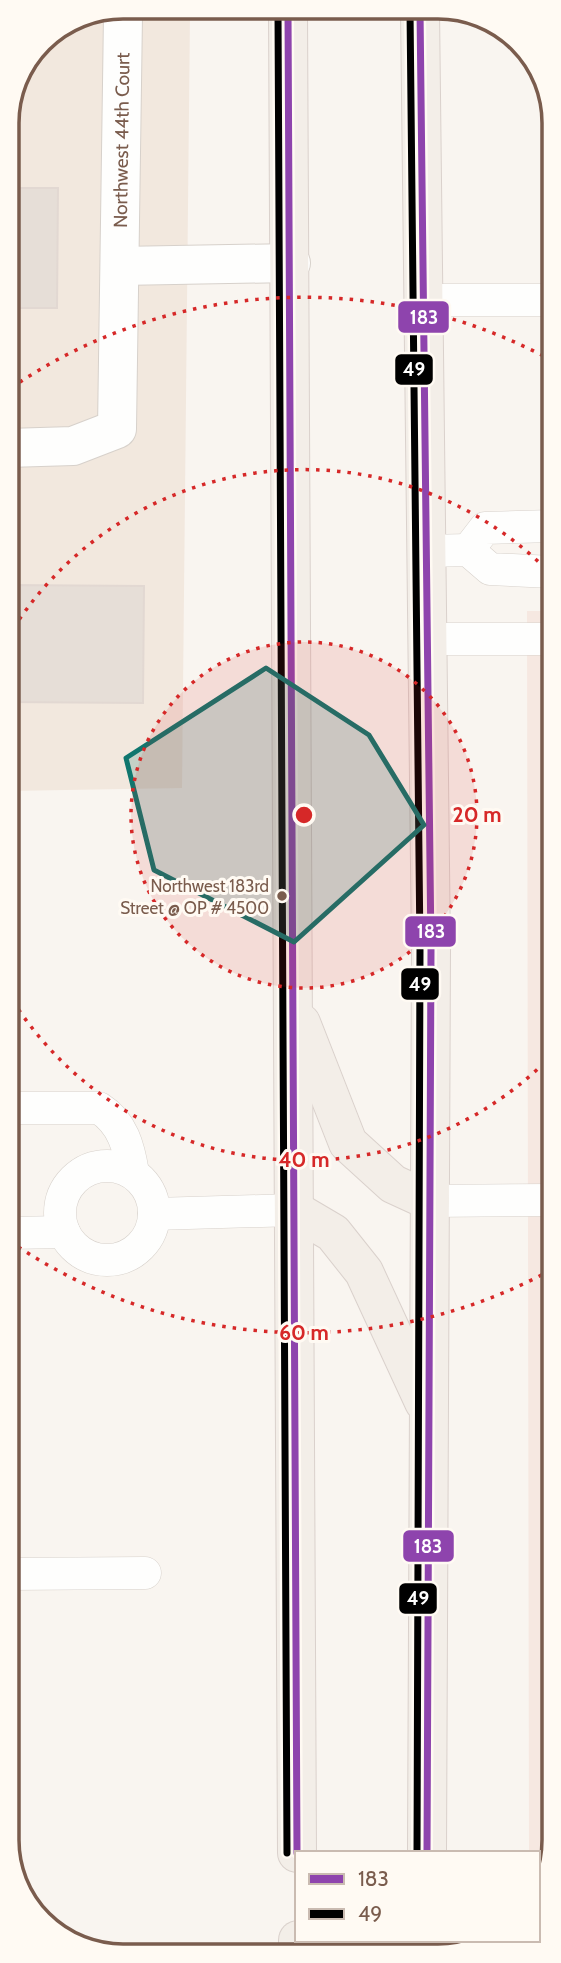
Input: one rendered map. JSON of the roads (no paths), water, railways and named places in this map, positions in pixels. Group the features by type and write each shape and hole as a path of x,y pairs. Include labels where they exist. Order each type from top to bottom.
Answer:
{"main road":[{"path":"288,19 297,1851"},
{"path":"420,19 431,950 427,1851"},
{"path":"293,1002 348,1143 393,1184 430,1201"},
{"path":"294,1210 333,1233 363,1272 429,1413"}],"street":[{"name":"Northwest 44th Court","path":"19,448 73,446 117,429 122,19"},
{"path":"120,266 291,263"}],"lane":[{"path":"423,300 542,300"},
{"path":"468,550 485,528 542,526"},
{"path":"426,551 468,550 489,569 542,572"},
{"path":"427,639 542,639"},
{"path":"19,1108 99,1108 112,1116 129,1146 132,1174 152,1198 154,1214 144,1242 119,1259 104,1261 89,1257 76,1249 64,1232 61,1207 65,1192 74,1179 88,1170 102,1166 132,1174"},
{"path":"430,1201 542,1200"},
{"path":"154,1214 294,1210"},
{"path":"19,1233 64,1232"},
{"path":"19,1574 145,1573"}],"place":[{"name":"Northwest 183rd Street @ OP # 4500","path":"282,896"}]}
